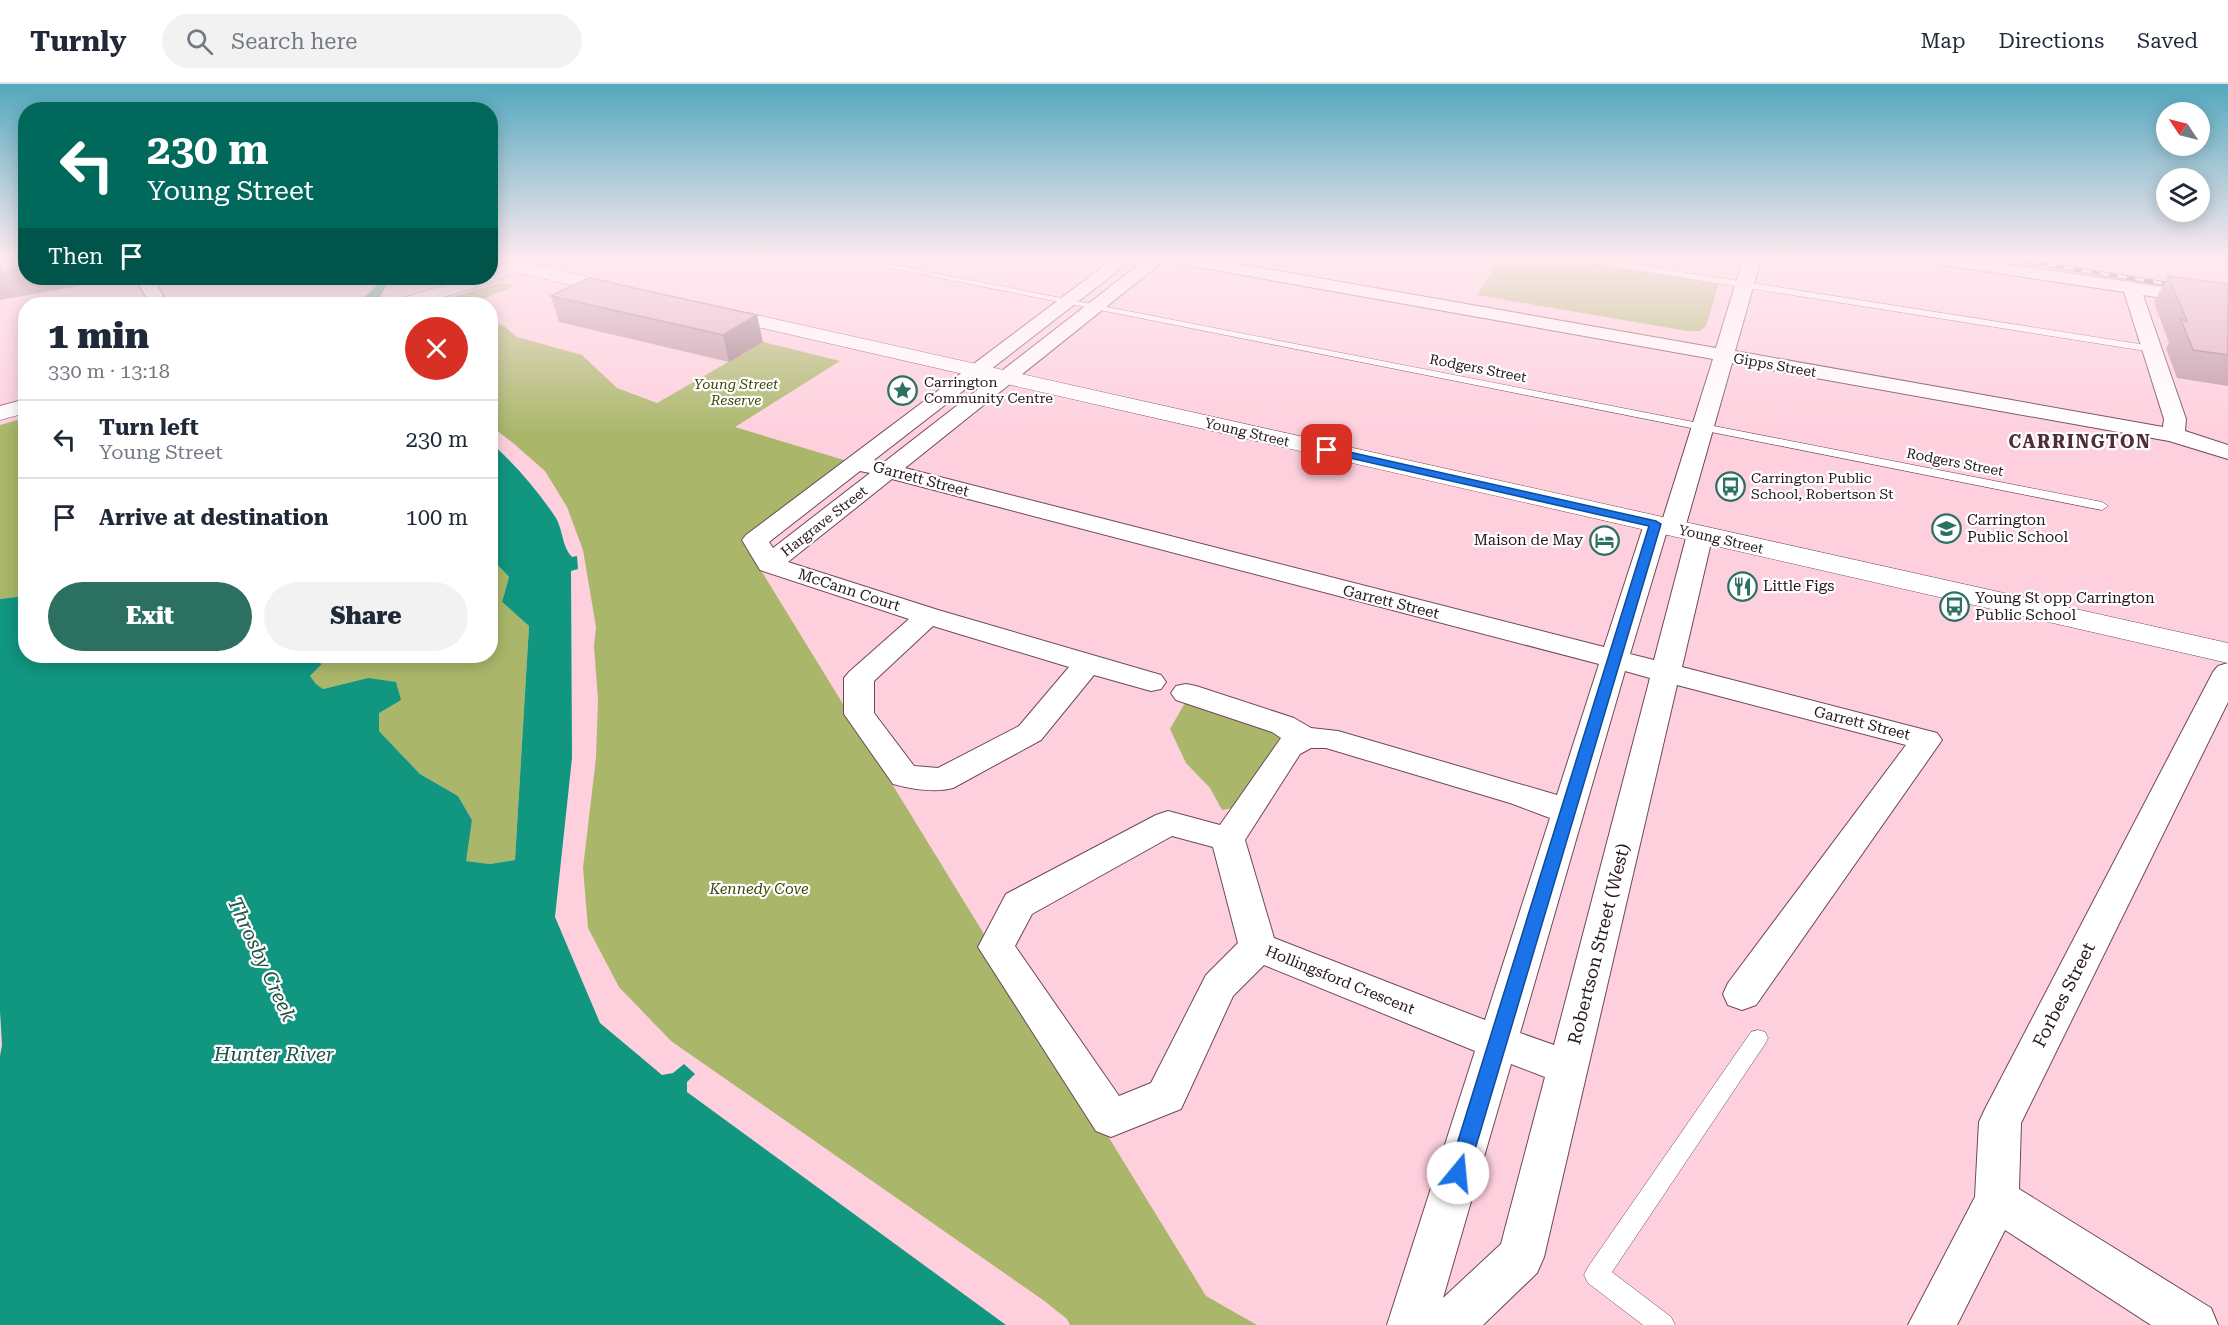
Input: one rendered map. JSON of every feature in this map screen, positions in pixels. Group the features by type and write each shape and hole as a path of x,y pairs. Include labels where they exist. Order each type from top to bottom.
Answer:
{"main road":[{"name":"Young Street","path":"737,317 2228,653"},
{"path":"0,413 18,408"}],"street":[{"name":"Hargrave Street","path":"1048,317 755,540 769,564 1084,317"},
{"name":"Gipps Street","path":"1543,317 2228,435"},
{"name":"Robertson Street (West)","path":"1411,1325 1614,660 1676,529 1735,317"},
{"path":"2141,317 2174,427"},
{"path":"914,420 944,426"},
{"name":"Gipps Street","path":"2174,427 2228,452"},
{"name":"Garrett Street","path":"857,463 1926,740 1742,994"},
{"name":"Robertson Street (West)","path":"1449,1325 1521,1257 1666,673 1676,529"},
{"name":"McCann Court","path":"769,564 928,616 1087,665 1151,682"},
{"name":"McCann Court","path":"928,616 859,678 859,714 904,776 942,780 1030,733 1087,665"},
{"name":"Forbes Street","path":"1932,1325 1997,1200 2000,1122 2228,672"},
{"path":"1186,693 1283,725 1305,738"},
{"path":"1258,947 1219,987 1167,1096 1111,1118 996,947 1019,904 1168,823 1228,839 1289,747 1305,738 1327,738 1522,795 1568,812"},
{"name":"Hollingsford Crescent","path":"1228,839 1258,947 1498,1043 1568,1067"},
{"path":"1997,1200 2194,1325"}],"lane":[{"name":"Rodgers Street","path":"1141,317 2102,506"},
{"path":"1947,317 2152,349"},
{"path":"1663,1325 1596,1275 1758,1038"}],"green space":[{"path":"1605,317 1709,317 1706,326 1700,331 1687,331"},
{"name":"Kennedy Cove","path":"498,324 504,326 517,337 582,355 617,388 657,403 763,342 840,361 735,427 847,461 743,541 1206,1296 1257,1325 1070,1325 1067,1319 1043,1300 671,1041 619,987 588,928 583,868 596,758 598,700 594,646 596,627 583,550 567,507 545,471 498,431"},
{"path":"18,420 18,597 0,599 0,425"},
{"path":"498,565 509,577 502,602 529,626 515,860 490,864 465,861 472,820 458,796 420,774 379,731 379,713 368,678 323,689 310,676 322,664 320,663 498,663"},
{"path":"1186,701 1282,734 1238,807 1222,810 1210,788 1186,763 1170,729"}],"water":[{"name":"Hunter River","path":"498,450 542,498 556,518 569,553 572,557 577,556 578,569 571,571 572,758 555,917 600,1023 662,1075 673,1073 684,1064 695,1074 687,1082 687,1092 1006,1325 0,1325 0,1056 2,1045 0,1011 0,599 18,597 18,663 320,663 322,664 310,676 323,689 368,678 396,682 401,700 379,713 379,731 420,774 458,796 472,820 466,861 490,864 515,860 529,626 502,602 509,577 498,565"}],"building":[{"path":"643,317 754,317 723,335"},
{"path":"2185,317 2228,317 2228,355 2193,350 2181,320 2187,321"}],"place":[{"name":"Carrington Community Centre","path":"903,390"},
{"name":"Carrington Public School, Robertson St","path":"1730,486"},
{"name":"Carrington Public School","path":"1946,529"},
{"name":"Maison de May","path":"1604,540"},
{"name":"Little Figs","path":"1742,586"},
{"name":"Young St opp Carrington Public School","path":"1954,607"}],"district":[{"name":"CARRINGTON","path":"2080,442"}],"route":[{"path":"1327,450 1656,524 1458,1173"}],"park label":[{"name":"Young Street Reserve","path":"736,392"}],"water label":[{"name":"Throsby Creek","path":"262,959"}]}
